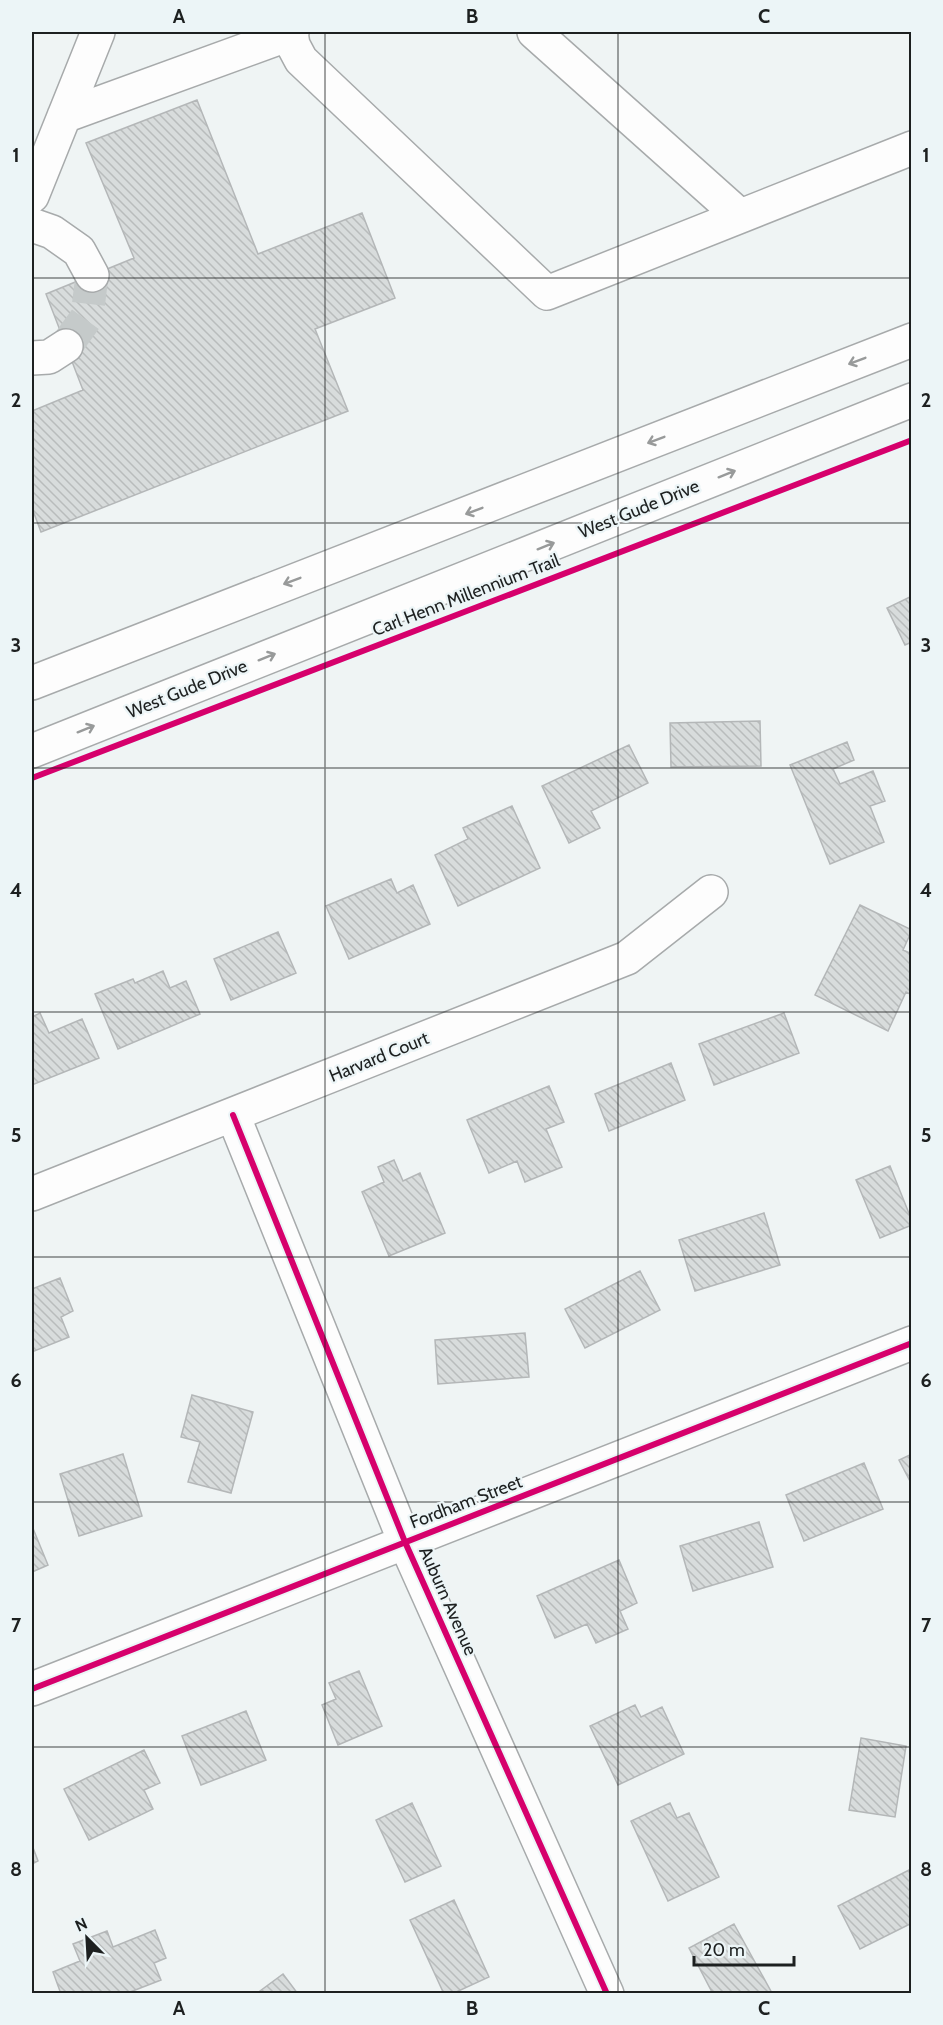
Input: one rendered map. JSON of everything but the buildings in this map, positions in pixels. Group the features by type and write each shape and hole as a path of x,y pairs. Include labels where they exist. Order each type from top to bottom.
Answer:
{"street":[{"path":"32,196 98,32"},
{"path":"64,116 291,32 293,45 301,60 547,293 912,148"},
{"path":"534,32 740,216"},
{"path":"32,225 52,232 79,251 92,275"},
{"path":"32,683 912,340"},
{"path":"32,358 49,357 66,346"},
{"name":"West Gude Drive","path":"32,750 912,400"},
{"name":"Harvard Court","path":"32,1194 627,958 711,892"},
{"name":"Auburn Avenue","path":"233,1115 405,1542 607,1994"},
{"name":"Fordham Street","path":"32,1689 912,1343"}],"tunnel":[{"path":"66,346 87,317 92,275"}],"cycle path":[{"name":"Carl Henn Millennium Trail","path":"32,778 912,440"},
{"path":"233,1115 405,1542 607,1994"},
{"path":"32,1689 912,1343"}]}
